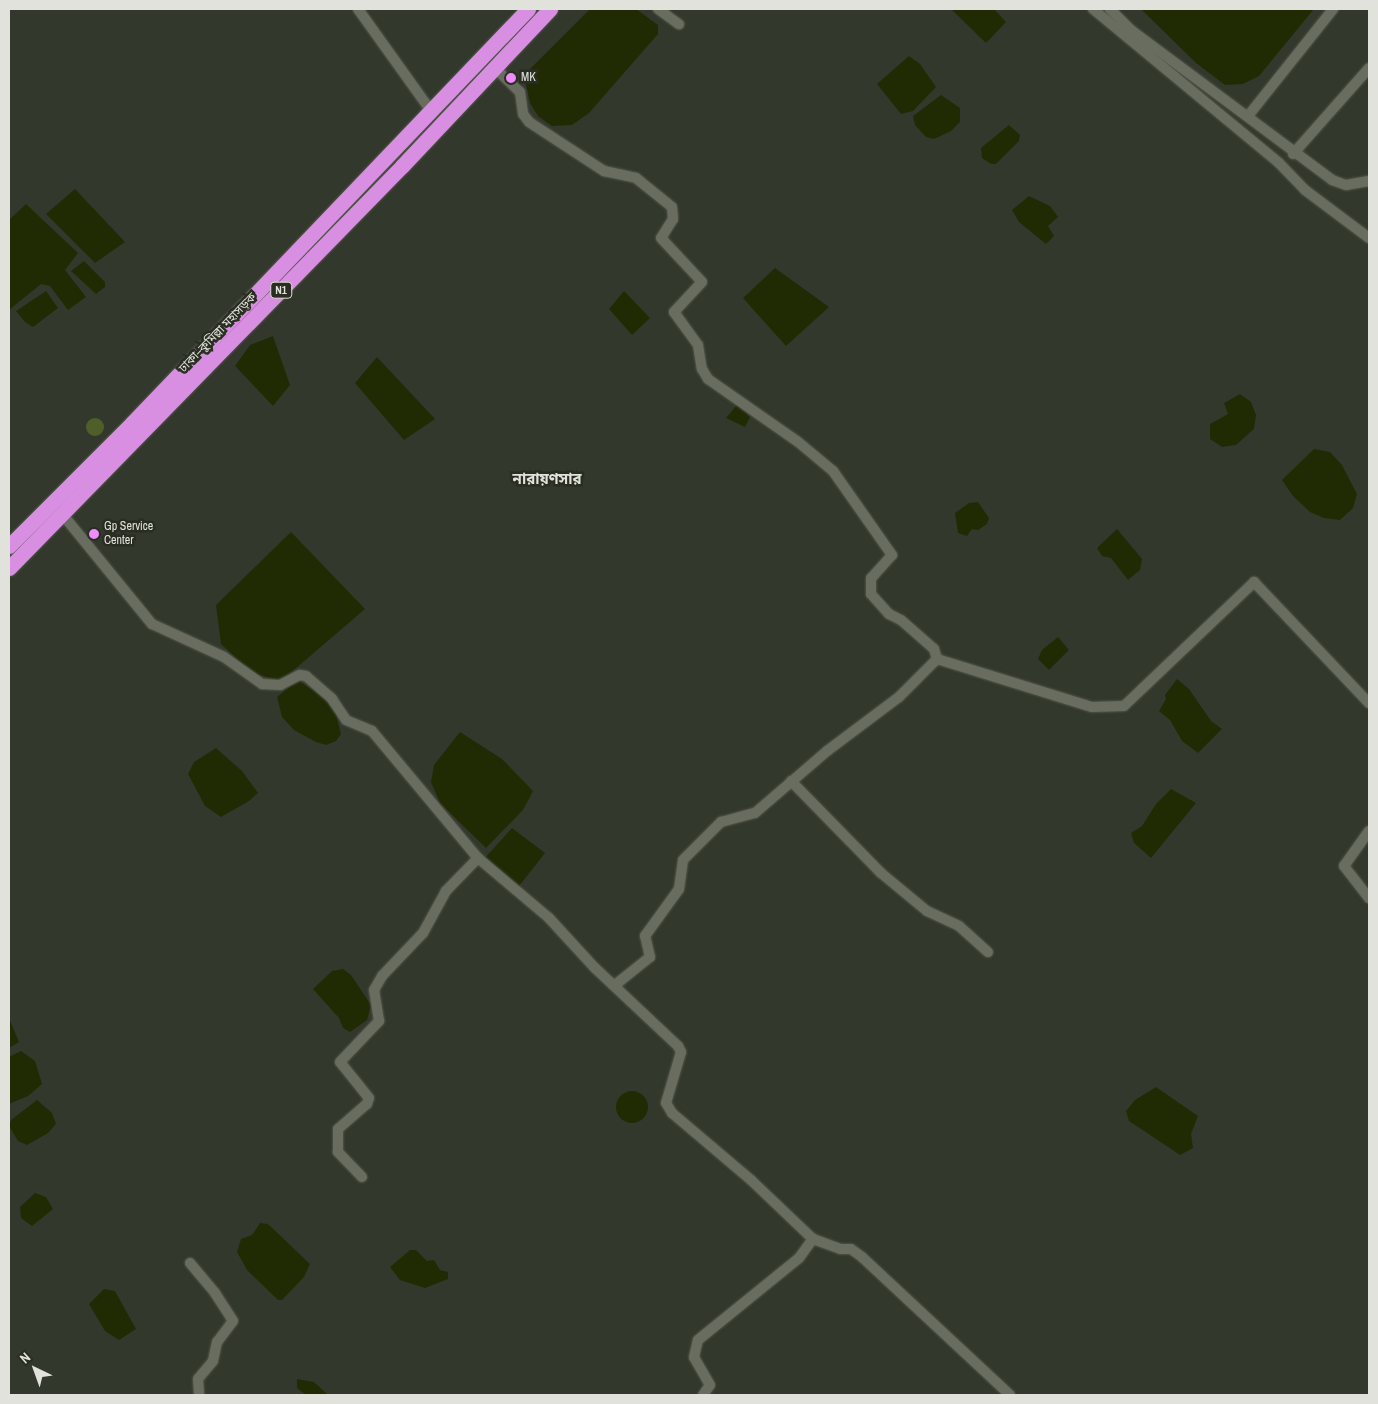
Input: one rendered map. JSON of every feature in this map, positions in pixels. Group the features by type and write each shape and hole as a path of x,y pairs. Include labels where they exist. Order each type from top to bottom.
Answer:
{"highway":[{"name":"ঢাকা–কুমিল্লা মহাসড়ক","path":"9,568 63,515 137,427 528,9"},
{"name":"ঢাকা–কুমিল্লা মহাসড়ক","path":"9,546 137,427 495,68 550,9"}],"street":[{"path":"358,9 432,111"},
{"path":"658,9 679,24"},
{"path":"1093,9 1279,163 1305,190 1369,238"},
{"path":"1110,9 1131,30 1248,116 1293,154 1332,180 1346,185 1369,182"},
{"path":"1248,116 1333,9"},
{"path":"495,68 520,92 524,114 529,122 604,171 636,178 672,208 673,219 661,238 702,282 674,312 698,345 702,369 708,379 797,441 833,471 892,555 871,578 871,594 889,614 901,620 934,649 937,659"},
{"path":"1293,154 1369,68"},
{"path":"63,515 152,624 224,657 262,684 280,685 300,675 306,676 332,699 346,720 372,731 478,858 549,918 681,1052 666,1103 672,1114 751,1180 813,1239 840,1249 851,1250 862,1257 1010,1395"},
{"path":"937,659 1092,707 1124,706 1254,582 1369,703"},
{"path":"615,985 650,957 645,936 679,889 683,860 721,822 750,817 791,781 895,700 937,659"},
{"path":"791,781 881,873 927,911 959,926 988,952"},
{"path":"1369,831 1344,866 1369,898"},
{"path":"362,1177 338,1152 338,1129 367,1104 369,1098 340,1062 379,1021 374,990 382,976 423,933 446,891 478,858"},
{"path":"703,1395 710,1385 694,1357 698,1340 799,1258 813,1239"},
{"path":"190,1263 215,1293 233,1321 217,1342 213,1361 198,1379 198,1395"}],"shaded area":[{"path":"590,9 636,9 658,25 658,34 589,113 572,125 552,126 538,116 530,103 524,75"},
{"path":"951,9 994,9 1006,22 986,43"},
{"path":"1141,9 1314,9 1259,76 1243,84 1225,85 1196,63"},
{"path":"909,56 920,64 936,87 913,111 901,114 877,84"},
{"path":"941,95 960,108 960,122 951,131 934,139 926,137 915,125 913,116"},
{"path":"1009,125 1020,135 1019,141 996,164 991,164 982,158 981,148"},
{"path":"75,189 125,242 95,263 46,214"},
{"path":"1029,196 1050,206 1058,217 1048,226 1054,236 1046,244 1019,222 1012,210"},
{"path":"26,204 78,253 65,270 86,297 68,310 50,286 41,284 9,310 9,220"},
{"path":"84,261 105,282 105,287 96,294 71,271"},
{"path":"775,268 829,307 786,346 743,298"},
{"path":"46,291 58,308 33,327 25,322 16,311"},
{"path":"624,291 650,318 632,335 609,309"},
{"path":"273,336 290,385 273,406 235,366 250,345"},
{"path":"377,357 435,419 404,440 355,383"},
{"path":"1240,394 1251,402 1256,415 1254,429 1236,445 1222,447 1210,439 1210,424 1228,414 1224,403"},
{"path":"737,405 750,417 745,427 726,418"},
{"path":"95,418 101,421 104,427 101,433 95,436 89,433 86,427 89,421"},
{"path":"1314,449 1330,452 1342,465 1357,494 1353,508 1340,520 1324,518 1310,512 1293,496 1282,480"},
{"path":"978,502 989,518 987,524 978,530 972,529 967,536 958,533 955,513 969,503"},
{"path":"1117,529 1142,559 1140,570 1128,580 1111,558 1102,556 1097,548"},
{"path":"291,532 365,609 281,681 252,673 221,644 216,605"},
{"path":"1058,637 1069,650 1049,670 1038,659 1042,650"},
{"path":"1177,679 1189,689 1211,721 1222,729 1198,753 1182,741 1170,720 1159,711 1166,699 1165,695"},
{"path":"298,680 324,698 336,714 341,734 336,741 326,745 316,742 294,730 282,717 277,697"},
{"path":"460,732 502,759 533,791 523,810 486,848 440,803 431,782 434,765"},
{"path":"216,748 242,771 258,793 249,801 221,817 205,806 188,774 194,762"},
{"path":"1171,789 1196,803 1151,858 1134,843 1131,833 1142,826 1156,804"},
{"path":"512,828 545,853 519,886 483,860"},
{"path":"343,969 351,975 371,1005 367,1020 350,1032 343,1028 339,1018 313,989 332,971"},
{"path":"9,1018 19,1042 9,1048"},
{"path":"21,1051 35,1061 42,1084 28,1096 9,1104 9,1057"},
{"path":"1156,1087 1198,1116 1191,1134 1193,1148 1180,1155 1129,1121 1126,1111 1135,1100"},
{"path":"632,1091 638,1092 643,1096 647,1101 647,1113 643,1118 638,1122 632,1123 626,1122 621,1118 617,1113 616,1107 617,1101 621,1096 626,1092"},
{"path":"37,1100 52,1113 56,1124 48,1133 27,1145 18,1141 9,1126 11,1120"},
{"path":"35,1193 46,1197 53,1209 32,1226 21,1218 20,1207"},
{"path":"260,1223 268,1224 310,1264 304,1277 282,1300 278,1300 247,1270 237,1252 241,1239 252,1235"},
{"path":"410,1250 416,1250 427,1261 434,1260 440,1270 448,1272 448,1279 425,1288 400,1280 390,1267"},
{"path":"104,1289 115,1291 136,1329 119,1340 105,1331 89,1304"},
{"path":"297,1379 314,1382 328,1395 306,1395 297,1388"}],"place":[{"name":"MK","path":"511,78"},
{"name":"Gp Service Center","path":"94,534"}],"district":[{"name":"নারায়ণসার","path":"547,479"}]}
